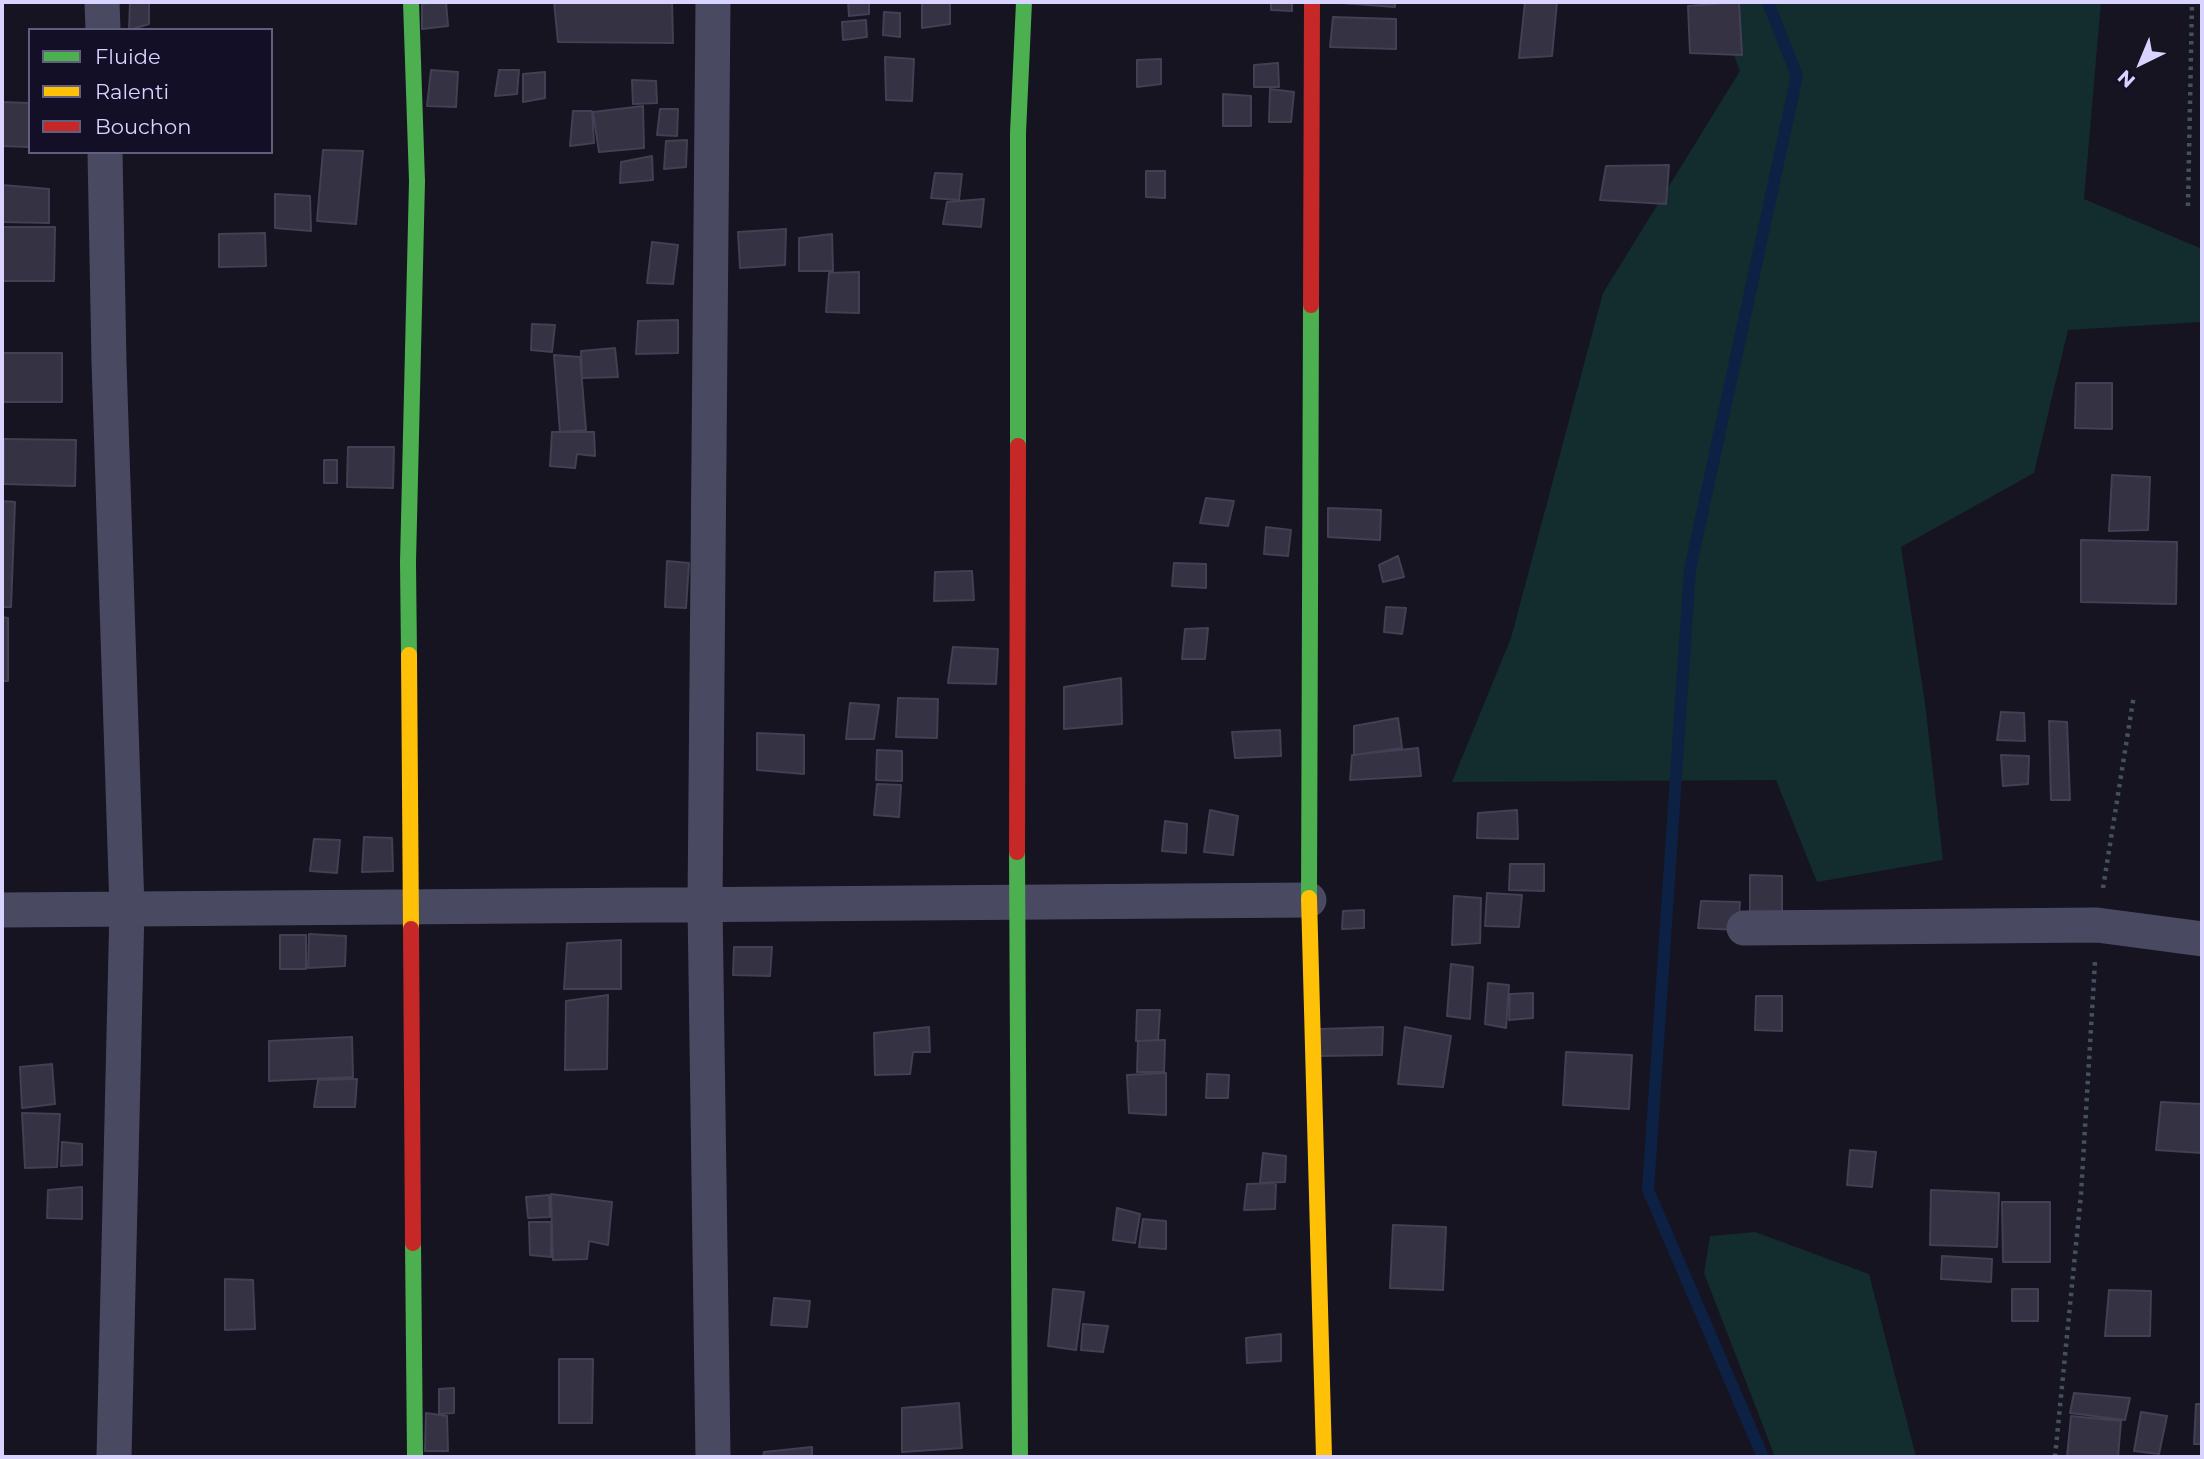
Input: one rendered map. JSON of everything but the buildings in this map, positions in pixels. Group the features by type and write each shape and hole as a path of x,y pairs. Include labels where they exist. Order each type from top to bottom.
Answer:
{"street":[{"path":"102,2 103,28"},
{"path":"411,2 417,181 408,562 415,1457"},
{"path":"713,2 705,904 713,1457"},
{"path":"1020,1457 1017,902 1018,133 1024,2"},
{"path":"1312,2 1309,900 1324,1457"},
{"path":"105,154 127,908 114,1457"},
{"path":"2,910 1309,900"},
{"path":"1744,928 2098,925 2202,939"}],"path":[{"path":"2188,206 2192,2"},
{"path":"2055,1457 2081,1194 2098,925 2134,695"}],"green space":[{"path":"1714,2 2101,2 2084,199 2202,249 2202,322 2068,330 2034,473 1901,547 1925,703 1943,860 1817,882 1776,780 1452,782 1511,638 1603,293 1740,71"},
{"path":"1755,1232 1869,1274 1916,1457 1775,1457 1704,1273 1710,1236"}],"waterway":[{"path":"1763,1457 1648,1190 1690,569 1797,76 1768,2"}],"traffic: fast":[{"path":"409,655 408,562 417,181 411,2"},
{"path":"1018,446 1018,133 1024,2"},
{"path":"1309,898 1311,305"},
{"path":"1017,852 1020,1457"},
{"path":"413,1243 415,1457"}],"traffic: slow":[{"path":"409,655 411,929"},
{"path":"1309,898 1324,1457"}],"traffic: jam":[{"path":"1311,305 1312,2"},
{"path":"1017,852 1018,446"},
{"path":"411,929 413,1243"}]}
